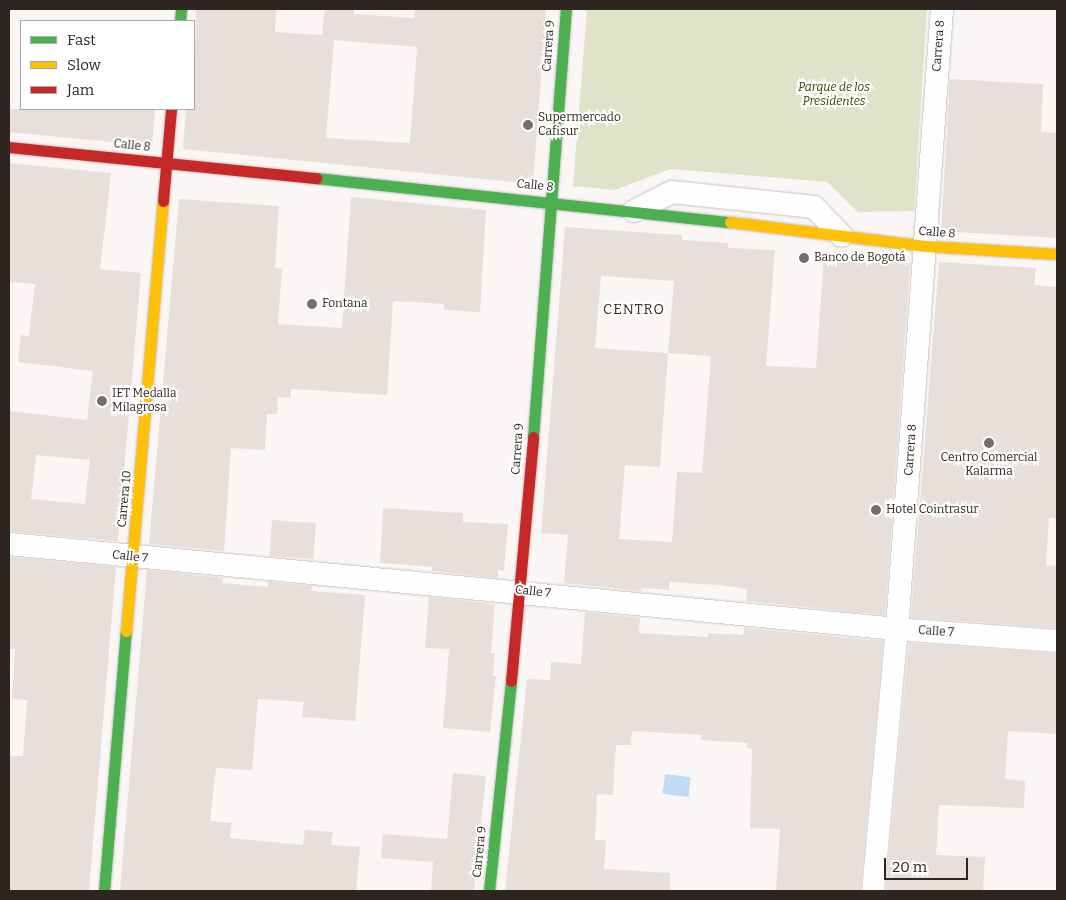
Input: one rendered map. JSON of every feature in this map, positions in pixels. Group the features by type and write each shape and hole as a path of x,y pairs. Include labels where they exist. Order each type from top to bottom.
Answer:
{"main road":[{"name":"Carrera 9","path":"489,891 521,591 566,9"},
{"name":"Carrera 10","path":"104,891 171,110"},
{"name":"Calle 8","path":"9,147 634,211"},
{"name":"Calle 8","path":"842,236 926,246 1057,254"}],"street":[{"name":"Carrera 8","path":"873,891 897,629 942,9"},
{"path":"634,211 672,192 814,207 842,236"},
{"name":"Calle 7","path":"9,544 134,558 521,591 897,629 1057,641"}],"green space":[{"name":"Parque de los Presidentes","path":"587,9 927,9 914,211 858,212 827,182 670,169 615,190 573,186"}],"water":[{"path":"665,774 691,777 688,797 663,794"}],"building":[{"path":"196,9 276,9 275,32 322,35 325,9 354,9 354,14 414,18 415,9 546,9 533,184 183,149 186,110 195,110","holes":["334,40 417,47 410,143 326,138"]},
{"path":"950,79 1043,84 1041,132 1057,133 1057,238 941,231"},
{"path":"9,109 155,110 152,146 9,132"},
{"path":"9,163 111,173 100,269 141,273 118,541 9,531 9,411 87,420 93,371 18,362 21,335 29,336 35,284 9,282","holes":["36,455 90,460 85,504 31,499"]},
{"path":"351,197 486,210 480,312 444,310 444,304 393,301 387,395 291,389 291,398 278,397 277,414 267,414 265,450 231,448 224,551 149,544 179,199 279,206 275,268 282,269 278,324 342,328"},
{"path":"565,227 682,235 682,240 728,243 728,248 775,250 766,366 816,368 824,257 910,263 885,615 746,601 747,589 720,585 669,582 669,590 642,588 641,591 564,583 568,535 541,533","holes":["601,276 674,281 668,353 595,348","668,353 711,356 702,473 677,472 672,542 619,539 625,465 660,467"]},
{"path":"939,262 1036,268 1034,285 1057,287 1057,519 1049,518 1046,565 1057,566 1057,628 911,617"},
{"path":"383,508 463,513 463,522 508,524 504,571 498,570 498,578 432,571 432,567 380,563"},
{"path":"272,520 316,523 313,559 269,556"},
{"path":"9,557 116,567 89,891 9,891 9,756 23,756 27,700 12,699 15,649 9,649"},
{"path":"147,570 223,578 222,583 268,587 268,582 312,586 311,591 365,595 355,721 302,717 304,702 258,699 252,770 216,768 210,821 232,823 230,838 303,845 305,830 333,832 331,845 360,847 356,891 120,891"},
{"path":"429,597 495,604 491,653 495,653 493,676 496,676 490,732 443,728 449,649 425,648"},
{"path":"585,612 640,618 639,633 708,637 708,633 743,635 744,628 883,641 860,891 776,891 780,829 750,828 752,749 747,748 747,743 701,740 702,735 632,731 631,745 616,745 613,795 597,794 595,840 606,840 604,869 670,873 670,891 505,891 527,679 550,680 551,662 581,664"},
{"path":"909,643 1057,654 1057,734 1008,731 1005,779 1025,781 1024,808 939,805 936,855 985,857 983,891 886,891"},
{"path":"453,773 486,776 474,891 431,891 433,862 381,858 383,834 447,839"}],"traffic: fast":[{"path":"180,20 181,9"},
{"path":"533,437 566,9"},
{"path":"316,178 730,222"},
{"path":"104,891 126,631"},
{"path":"489,891 511,681"}],"traffic: slow":[{"path":"126,631 163,201"},
{"path":"730,222 926,246 1057,254"}],"traffic: jam":[{"path":"163,201 171,110"},
{"path":"9,147 316,178"},
{"path":"511,681 533,437"}],"place":[{"name":"Supermercado Cafisur","path":"528,125"},
{"name":"Banco de Bogotá","path":"804,258"},
{"name":"Fontana","path":"312,304"},
{"name":"IET Medalla Milagrosa","path":"102,401"},
{"name":"Centro Comercial Kalarma","path":"989,443"},
{"name":"Hotel Cointrasur","path":"876,510"}],"district":[{"name":"CENTRO","path":"634,310"}]}
